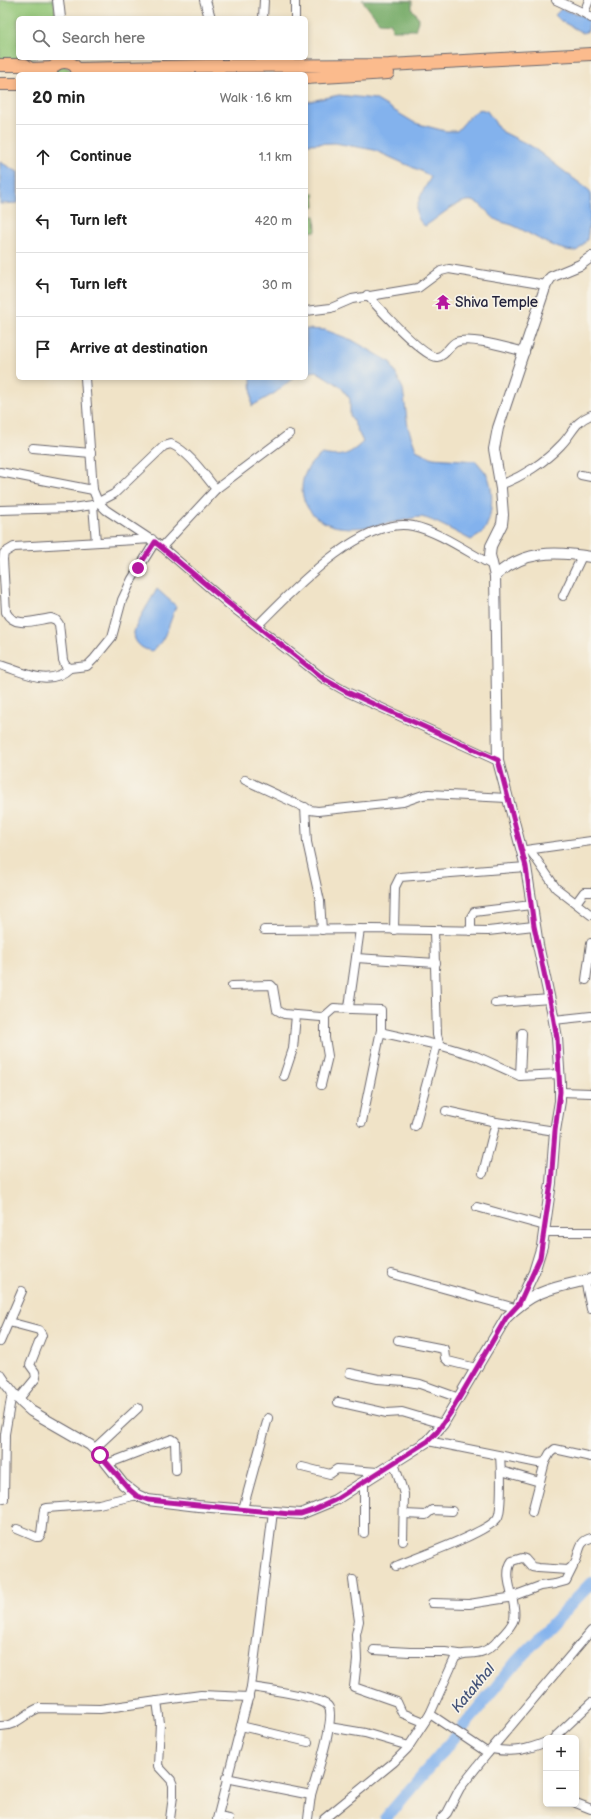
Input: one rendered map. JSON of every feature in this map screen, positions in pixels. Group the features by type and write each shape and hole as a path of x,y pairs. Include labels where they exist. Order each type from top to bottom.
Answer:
{"main road":[{"path":"0,65 25,65 31,69 51,71 62,60 72,64 78,72 207,62 295,62 389,65 591,54"},
{"path":"308,78 591,61"},
{"path":"0,84 16,84"}],"street":[{"path":"58,0 60,16"},
{"path":"205,0 210,16"},
{"path":"210,16 211,0"},
{"path":"263,16 264,0"},
{"path":"295,0 295,16"},
{"path":"556,0 584,13 591,18"},
{"path":"584,13 589,0"},
{"path":"591,257 580,265 551,277 546,285 525,352 495,438 494,450 503,515 502,524 491,546 490,555 495,576 498,760 507,798 526,850 556,888 591,915"},
{"path":"308,311 330,308 367,295 418,288 436,274 449,269 546,285"},
{"path":"367,295 414,343 433,356 443,355 455,342 462,340 525,352"},
{"path":"85,380 93,490 96,504 96,542"},
{"path":"500,485 527,472 554,452 566,440 579,421 591,415"},
{"path":"162,547 216,489 289,434"},
{"path":"0,510 72,508 96,504 114,494 164,446 171,444 178,447 188,456 216,489"},
{"path":"33,448 91,453"},
{"path":"0,472 93,490"},
{"path":"581,475 591,477"},
{"path":"96,504 162,547 227,602 258,625 324,679 347,692 498,760"},
{"path":"258,625 323,563 354,542 386,528 399,525 412,526 427,530 492,565"},
{"path":"70,668 63,660 61,631 56,620 52,618 13,622 6,612 3,559 4,553 14,547 96,542 154,541"},
{"path":"0,665 38,677 51,679 64,675 70,668 87,666 112,637 122,600 132,579 154,541"},
{"path":"495,576 514,562 527,557 560,554 586,557 563,596"},
{"path":"245,780 305,807 324,812 403,802 422,794 507,798"},
{"path":"305,807 307,842 320,901 322,930"},
{"path":"526,850 591,841"},
{"path":"517,1306 540,1258 551,1183 560,1092 554,1020 534,926 526,867 526,850"},
{"path":"394,930 395,887 400,878 526,867"},
{"path":"576,903 584,892 591,892"},
{"path":"472,931 471,918 474,912 531,905"},
{"path":"264,930 360,929 472,931 534,926"},
{"path":"351,1008 349,1004 360,929"},
{"path":"415,1126 439,1046 437,1035 434,930"},
{"path":"586,980 591,943"},
{"path":"356,958 436,963"},
{"path":"232,986 271,985 273,987 277,1010 284,1014 316,1017 326,1016 334,1008 381,1010 381,1030 362,1122"},
{"path":"495,1003 550,999"},
{"path":"284,1076 293,1049 296,1015"},
{"path":"321,1085 328,1056 325,1038 326,1016"},
{"path":"554,1020 591,1016"},
{"path":"381,1030 384,1033 476,1056 520,1076 559,1074"},
{"path":"520,1076 522,1033"},
{"path":"560,1092 591,1093"},
{"path":"446,1111 496,1122 555,1131"},
{"path":"483,1172 496,1122"},
{"path":"477,1207 545,1229 591,1232"},
{"path":"392,1274 517,1306"},
{"path":"0,1375 15,1396 31,1411 75,1435 94,1449 108,1464 123,1484 137,1496 148,1500 301,1514 335,1500 428,1441 444,1424 506,1318 517,1306 532,1296 548,1289 588,1279 591,1309"},
{"path":"0,1342 22,1291"},
{"path":"4,1499 2,1438 15,1396 36,1378 35,1372 30,1365 42,1335 39,1330 8,1322"},
{"path":"398,1340 444,1349 445,1358 448,1361 476,1368"},
{"path":"350,1373 378,1380 404,1381 420,1384 459,1398"},
{"path":"338,1402 387,1413 402,1412 444,1424"},
{"path":"94,1449 138,1408"},
{"path":"243,1508 268,1418"},
{"path":"108,1464 172,1439 175,1440 176,1445 176,1470"},
{"path":"428,1441 538,1463 545,1462"},
{"path":"532,1512 545,1462 550,1453 555,1449 591,1457"},
{"path":"396,1566 439,1549 495,1522 499,1514 501,1471 500,1456"},
{"path":"394,1462 402,1485 404,1514 403,1541"},
{"path":"302,1467 330,1474 337,1469 378,1472"},
{"path":"501,1471 540,1482"},
{"path":"364,1481 364,1533"},
{"path":"17,1529 36,1537 39,1536 44,1509 46,1508 99,1504 137,1496"},
{"path":"404,1514 426,1515 432,1510 452,1511"},
{"path":"229,1819 217,1818 226,1778 249,1698 273,1512"},
{"path":"432,1604 469,1604 512,1596 540,1586 566,1581 576,1563 581,1545 584,1540 591,1538"},
{"path":"374,1650 445,1652 459,1654 480,1652 499,1640 514,1619 515,1611 508,1574 512,1561 516,1558 525,1559 532,1567 538,1568 568,1570 573,1567"},
{"path":"353,1580 359,1621 356,1634 357,1660 354,1686 398,1702 402,1713 424,1722"},
{"path":"441,1819 448,1813 460,1788 591,1631"},
{"path":"324,1819 394,1762 409,1746 430,1714 449,1668 459,1654"},
{"path":"251,1687 306,1697 323,1702 328,1706 330,1711 329,1727 312,1795 308,1819"},
{"path":"0,1726 13,1724 30,1711 39,1708 100,1709 201,1695 249,1698"},
{"path":"157,1701 160,1723 158,1766 170,1780 173,1790 170,1819"},
{"path":"557,1735 591,1703"},
{"path":"430,1714 470,1741 490,1751 509,1752 543,1743"},
{"path":"241,1726 308,1742"},
{"path":"329,1727 358,1732 409,1746"},
{"path":"226,1778 312,1795"},
{"path":"579,1804 591,1809"}],"green space":[{"path":"0,0 54,0 56,16 16,16 16,60 33,60 26,63 0,64"},
{"path":"362,0 412,1 412,9 419,18 415,30 392,30 391,23 379,22"},
{"path":"59,62 73,72 52,72"},
{"path":"314,193 315,207 308,208 308,194"},
{"path":"315,216 316,231 308,232 308,217"}],"water":[{"path":"561,9 589,18 588,31 583,33 561,21 555,15"},
{"path":"339,95 375,99 415,123 445,131 457,131 471,115 480,109 487,111 501,131 531,146 590,191 591,213 587,240 577,251 551,245 512,225 497,220 479,204 471,201 462,202 456,205 425,226 417,215 417,209 418,202 431,177 374,150 335,143 308,144 308,102"},
{"path":"0,162 16,171 16,203 0,204"},
{"path":"308,329 325,330 352,340 390,362 403,389 408,427 416,450 433,458 476,461 486,473 491,487 492,504 489,521 482,533 471,540 421,517 377,525 347,528 326,523 315,516 303,497 302,486 305,474 311,463 322,454 335,456 349,453 363,442 350,415 350,399 340,386 316,371 308,373"},
{"path":"251,380 291,380 275,393 252,406"},
{"path":"157,589 176,606 161,642 152,651 145,649 137,643 134,632 140,618"}],"waterway":[{"name":"Katakhal","path":"385,1819 476,1712 516,1662 591,1583"}],"place":[{"name":"Shiva Temple","path":"443,302"}],"route":[{"path":"100,1455 123,1484 137,1496 148,1500 198,1506 243,1508 301,1514 335,1500 428,1441 444,1424 495,1335 506,1318 519,1304 540,1258 551,1183 555,1131 560,1101 557,1038 552,1010 538,945 526,867 498,760 347,692 324,679 258,625 227,602 155,542 138,568"}]}
